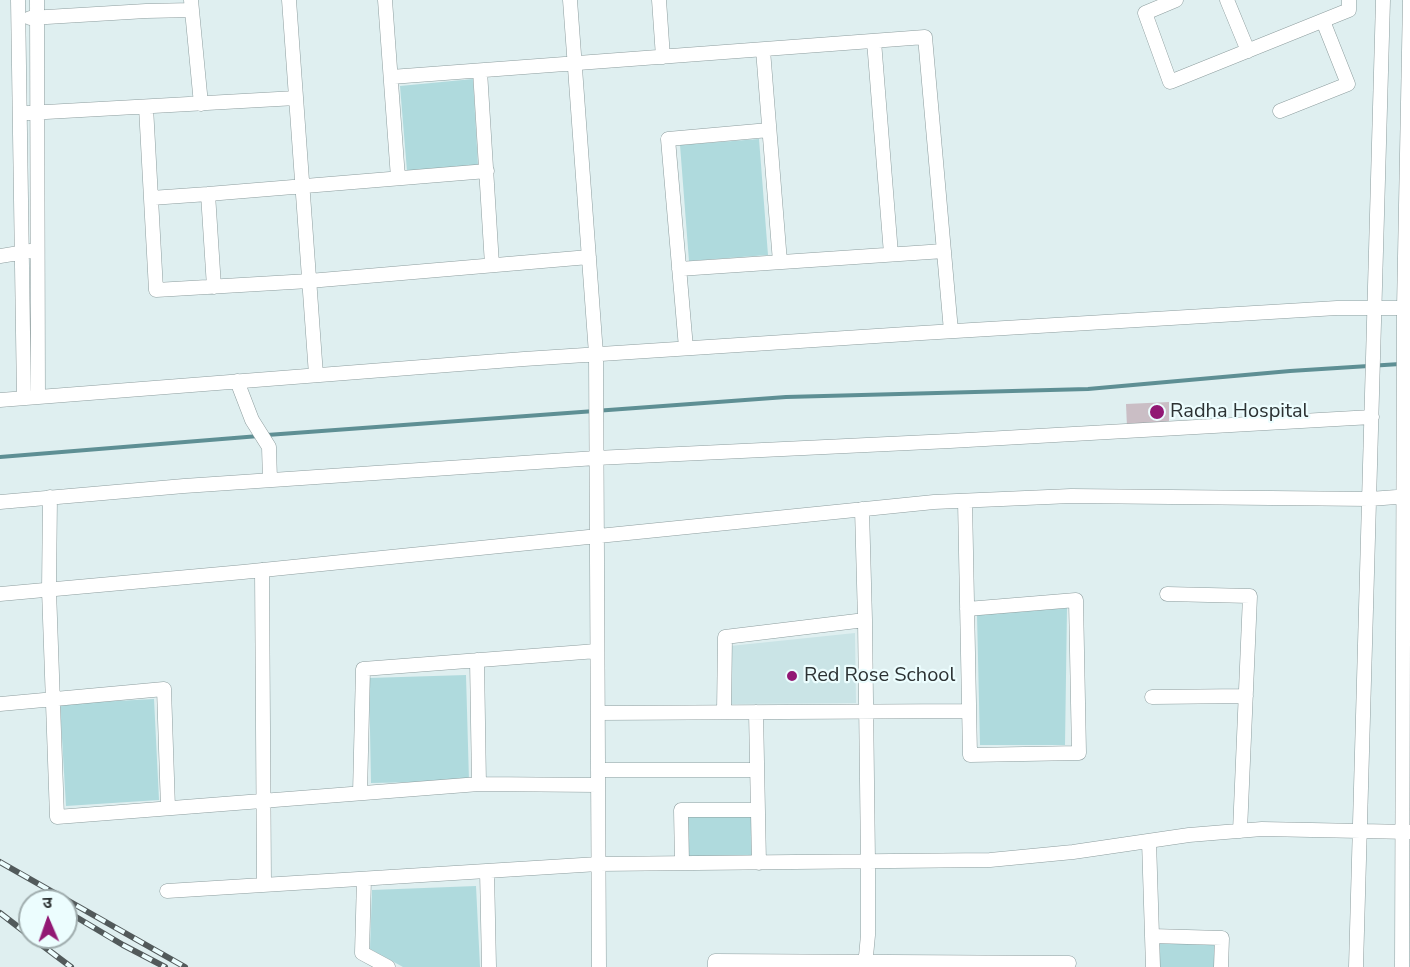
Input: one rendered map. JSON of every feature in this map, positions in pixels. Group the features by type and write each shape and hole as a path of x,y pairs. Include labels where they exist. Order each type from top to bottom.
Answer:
{"street":[{"path":"18,0 20,113 30,252"},
{"path":"31,398 30,252 37,113 37,0"},
{"path":"289,0 316,375"},
{"path":"385,0 398,178"},
{"path":"570,0 596,354 599,967"},
{"path":"659,0 663,57"},
{"path":"1176,0 1145,13 1170,82 1349,10 1349,0"},
{"path":"1227,0 1248,51"},
{"path":"1356,967 1383,0"},
{"path":"1402,967 1407,832 1407,416 1404,343 1407,308 1410,0"},
{"path":"18,19 146,5 192,5 201,104"},
{"path":"1280,111 1348,84 1323,21"},
{"path":"391,77 925,38 951,331"},
{"path":"874,41 891,254"},
{"path":"763,50 780,262"},
{"path":"480,71 492,265"},
{"path":"20,113 296,98"},
{"path":"146,107 156,290 309,281 589,257"},
{"path":"686,348 668,139 769,130"},
{"path":"151,198 487,171"},
{"path":"208,194 214,287"},
{"path":"679,269 944,250"},
{"path":"0,256 30,252"},
{"path":"0,400 686,348 1325,309 1407,308"},
{"path":"237,381 252,420 269,447 270,480"},
{"path":"0,502 270,480 596,458 1372,417"},
{"path":"0,594 262,570 862,509 965,501 1071,496 1370,499 1407,496"},
{"path":"50,497 49,590 57,817 479,784 598,785"},
{"path":"965,501 970,755 1079,753 1076,600 968,609"},
{"path":"862,509 866,620 868,861 866,964"},
{"path":"262,570 264,885"},
{"path":"1167,594 1250,596 1240,831"},
{"path":"724,712 724,637 866,620"},
{"path":"360,794 363,669 597,651"},
{"path":"477,660 479,784"},
{"path":"0,704 164,689 168,808"},
{"path":"1152,697 1246,696"},
{"path":"598,713 969,711"},
{"path":"756,712 759,862"},
{"path":"598,770 757,770"},
{"path":"682,863 681,810 758,810"},
{"path":"166,891 598,864 990,860 1262,829 1407,832"},
{"path":"1149,841 1153,967"},
{"path":"487,871 489,967"},
{"path":"364,879 362,953 388,967"},
{"path":"1152,936 1222,938 1221,967"},
{"path":"715,967 715,962 971,965 1069,963"}],"shaded area":[{"path":"473,79 478,165 407,171 400,86"},
{"path":"759,139 768,255 689,261 680,145"},
{"path":"1067,608 1065,745 980,745 977,615"},
{"path":"855,633 856,703 731,704 730,646"},
{"path":"466,675 469,781 371,783 369,678"},
{"path":"154,699 159,800 66,806 60,704"},
{"path":"688,816 752,816 752,856 688,856"},
{"path":"476,886 480,967 403,967 370,949 372,890"},
{"path":"1159,943 1215,945 1214,967 1160,967"}],"building":[{"path":"1169,402 1169,426 1127,427 1126,404"}],"waterway":[{"path":"267,435 786,397 1088,389 1290,371 1400,364"},
{"path":"0,457 259,436"}],"railway":[{"path":"0,862 185,967"},
{"path":"0,913 18,927"},
{"path":"78,918 165,967"},
{"path":"47,949 71,967"}],"place":[{"name":"Radha Hospital","path":"1157,412"},
{"name":"Red Rose School","path":"792,676"}]}
